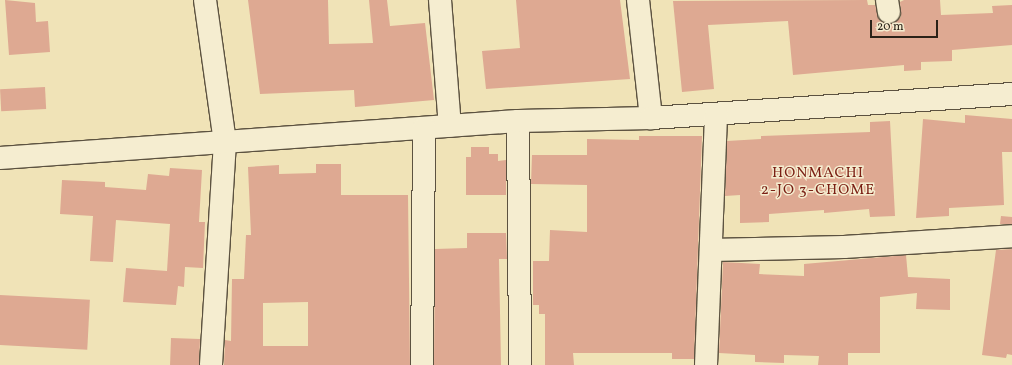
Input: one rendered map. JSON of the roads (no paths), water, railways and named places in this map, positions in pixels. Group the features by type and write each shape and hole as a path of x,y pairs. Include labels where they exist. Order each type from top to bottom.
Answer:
{"street":[{"path":"205,0 224,142 211,365"},
{"path":"440,0 450,126"},
{"path":"638,0 651,118"},
{"path":"0,158 518,121 651,118 1012,94"},
{"path":"706,365 716,114"},
{"path":"518,121 520,365"},
{"path":"422,365 424,128"},
{"path":"711,250 844,247 1012,236"}],"district":[{"name":"HONMACHI 2-JO 3-CHOME","path":"818,182"}]}
